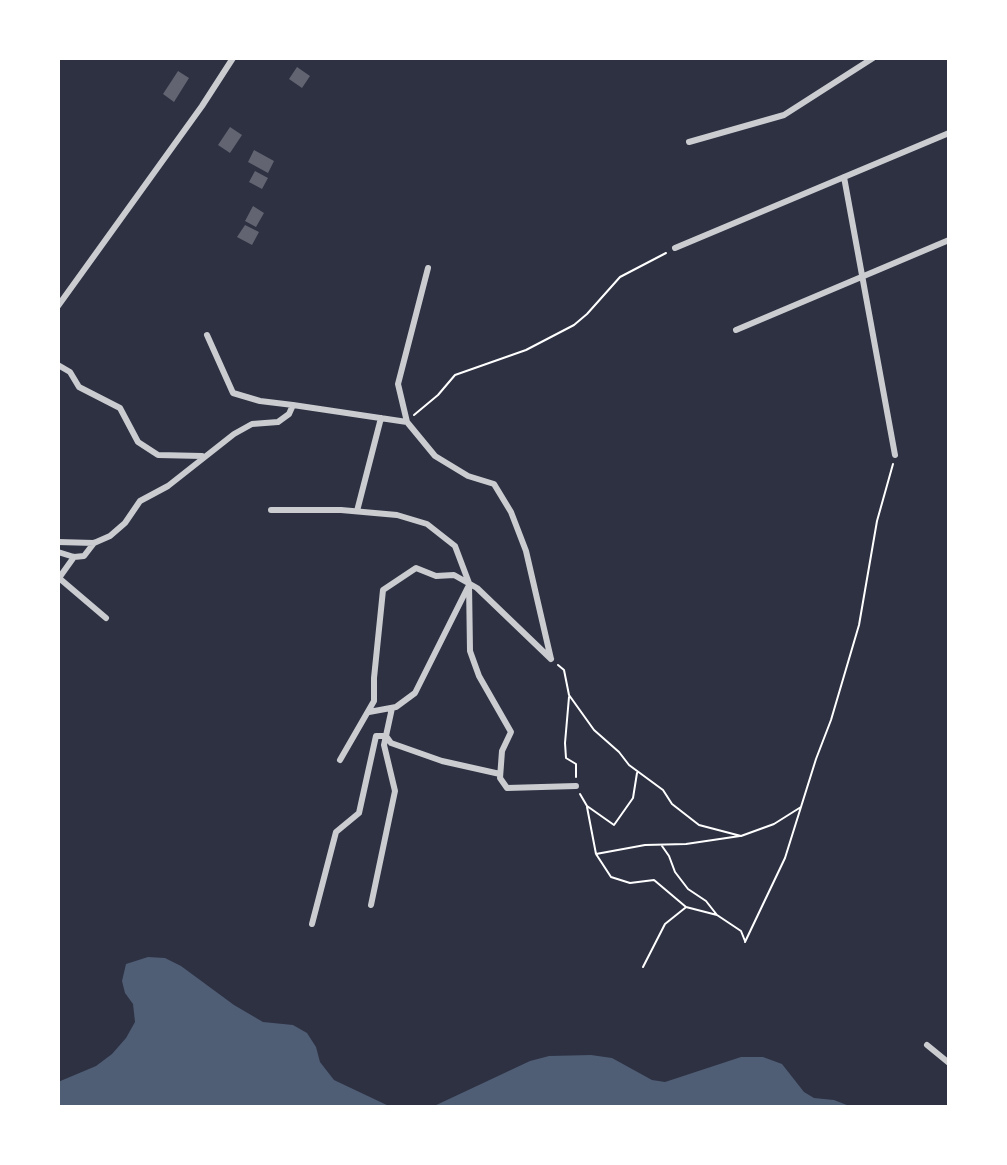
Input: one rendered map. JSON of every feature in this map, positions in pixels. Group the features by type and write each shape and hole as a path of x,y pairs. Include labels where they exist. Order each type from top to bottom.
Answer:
{"street":[{"path":"58,306 233,58"},
{"path":"689,142 784,115 873,58"},
{"path":"675,248 949,133"},
{"path":"844,177 895,455"},
{"path":"736,330 949,240"},
{"path":"428,268 398,384 407,422 435,456 468,476 494,484 511,512 526,551 551,659"},
{"path":"207,335 233,393 260,401 407,422"},
{"path":"58,365 70,372 79,387 120,408 138,442 158,455 204,456"},
{"path":"58,542 94,543 110,536 125,523 140,501 168,486 204,456 252,424 278,422 289,414 293,405"},
{"path":"357,511 381,418"},
{"path":"271,510 357,511 397,515 427,524 455,546 469,583 470,651 479,676 511,732 502,751 500,778 507,788 576,786"},
{"path":"58,552 74,557 84,556 94,543"},
{"path":"74,557 59,578 106,618"},
{"path":"340,760 374,701 383,590 416,568 436,576 454,575 477,588 551,659"},
{"path":"369,712 392,708 415,693 469,583"},
{"path":"371,905 395,791 384,745 392,708"},
{"path":"312,924 336,832 359,813 376,736 386,736"},
{"path":"386,736 391,743 418,753 500,774"},
{"path":"927,1045 949,1063"}],"path":[{"path":"407,422 455,375 526,350 574,325 620,277 675,248"},
{"path":"661,846 688,889 741,931 745,942 785,858 859,625 877,521 895,455"},
{"path":"551,659 564,670 569,695 566,758 576,764 576,786 587,806 596,854 611,877 630,883 654,880 686,907 717,915"},
{"path":"569,695 594,730 637,771 663,790 672,804 699,825 741,836"},
{"path":"587,806 614,825 633,798 637,771"},
{"path":"596,854 645,845 661,846 741,836 774,824 802,806"},
{"path":"643,967 665,924 686,907"}],"water":[{"path":"148,957 165,958 181,966 263,1022 293,1025 307,1033 316,1047 320,1062 334,1080 391,1107 58,1107 58,1082 96,1066 126,1038 135,1022 133,1004 125,993 122,981 126,964"},
{"path":"549,1056 612,1058 652,1080 665,1082 741,1057 763,1057 782,1064 804,1092 814,1098 834,1100 852,1107 432,1107 530,1061"}],"building":[{"path":"297,67 310,76 302,88 289,79"},
{"path":"178,71 189,78 174,102 163,94"},
{"path":"230,127 242,135 230,153 218,145"},
{"path":"254,150 274,161 268,173 248,162"},
{"path":"255,171 268,178 262,189 249,182"},
{"path":"253,206 264,213 256,227 245,221"},
{"path":"245,225 259,232 252,245 237,237"}]}
